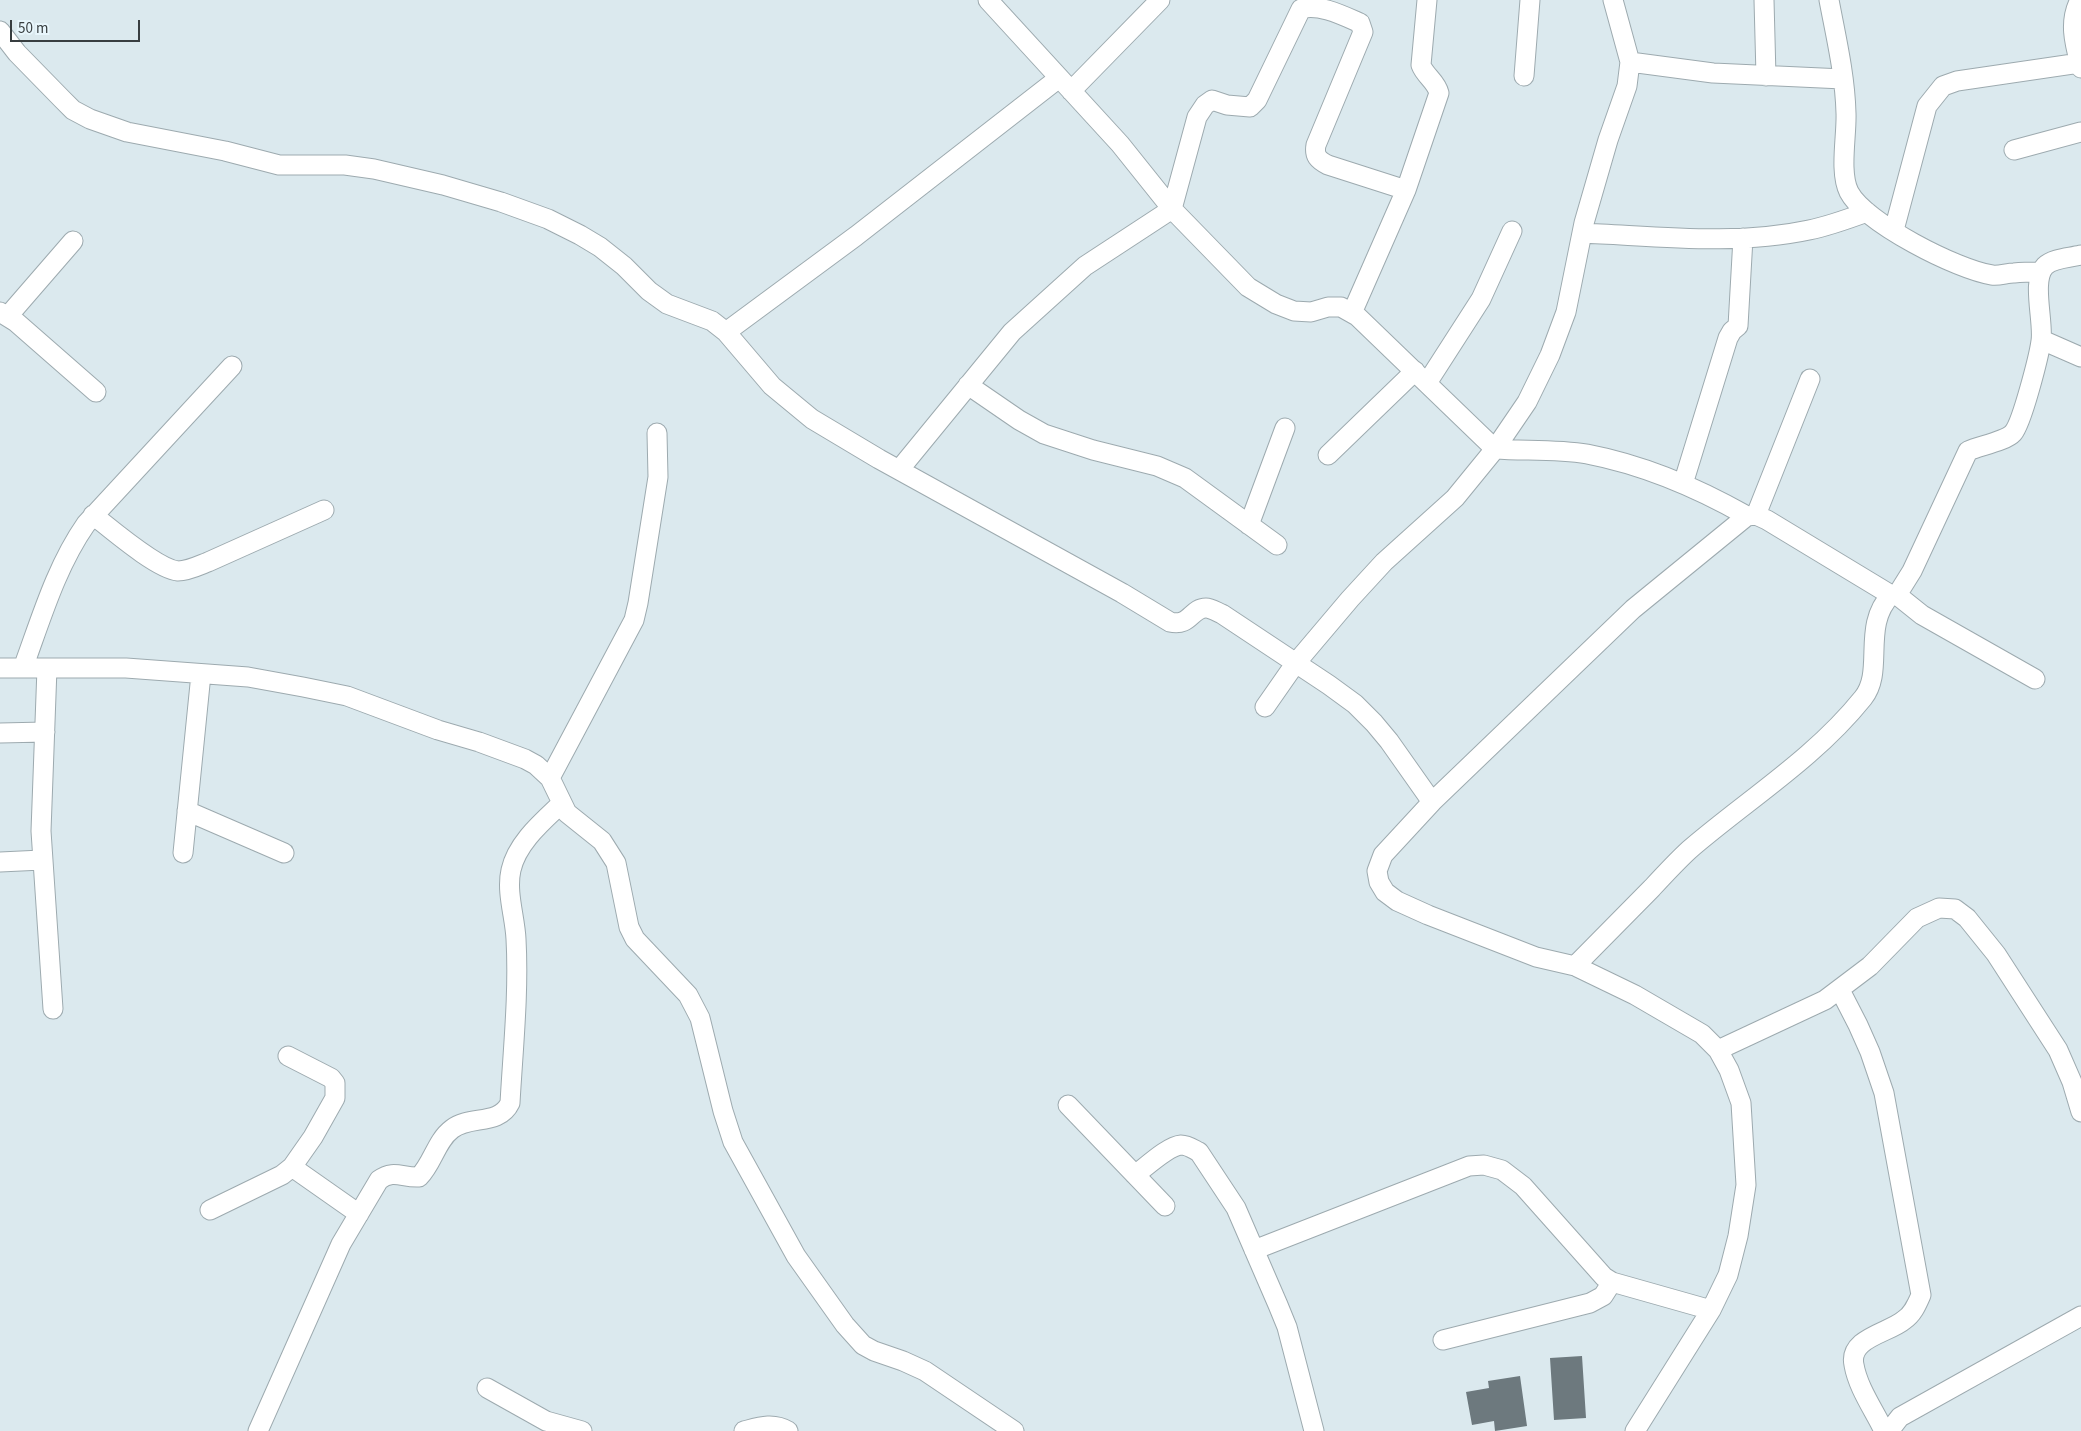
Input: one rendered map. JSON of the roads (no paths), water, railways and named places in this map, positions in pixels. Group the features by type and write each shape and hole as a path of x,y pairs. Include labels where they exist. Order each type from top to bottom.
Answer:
{"street":[{"path":"988,0 1120,144 1172,209 1248,287 1276,304 1294,310 1311,312 1328,306 1341,306 1352,313 1495,449 1585,454 1646,469 1684,484 1752,515 1894,595 1922,615 2035,679"},
{"path":"726,332 1065,84 1160,0"},
{"path":"1352,313 1406,190 1439,93 1438,87 1424,72 1421,65 1427,0"},
{"path":"1524,76 1530,0"},
{"path":"1265,707 1295,664 1350,599 1384,562 1455,498 1495,449 1527,402 1550,355 1566,312 1582,233 1608,140 1627,86 1630,62 1613,0"},
{"path":"1764,0 1766,76"},
{"path":"1829,0 1843,79 1846,112 1845,177 1849,192 1867,212 1942,258 1976,272 1994,276 2041,272"},
{"path":"1894,230 1927,106 1943,86 1958,80 2080,65 2074,42 2073,23 2080,2"},
{"path":"900,470 1012,332 1049,296 1085,266 1172,209 1197,117 1205,105 1212,100 1227,105 1250,107 1257,100 1301,9 1308,6 1360,23 1363,32 1314,153 1319,161 1328,165 1406,190"},
{"path":"0,32 17,53 73,110 90,119 127,132 225,151 279,165 345,165 374,169 443,185 501,202 548,219 580,235 600,247 624,266 649,291 667,304 712,321 726,332 772,386 812,419 1170,622 1183,623 1199,611 1208,608 1222,614 1329,685 1355,704 1374,722 1432,802"},
{"path":"1630,62 1713,73 1843,79"},
{"path":"2014,150 2081,132"},
{"path":"1582,233 1722,239 1743,238 1808,231 1867,212"},
{"path":"1328,455 1421,377 1481,299 1512,231"},
{"path":"1684,484 1728,338 1738,326 1743,238"},
{"path":"73,241 4,314 96,392"},
{"path":"1575,966 1689,851 1798,764 1865,696 1871,681 1874,634 1881,605 1894,595 1912,571 1968,451 1996,442 2013,433 2020,418 2042,340 2042,316 2038,291 2041,272 2052,262 2081,255"},
{"path":"2042,340 2081,357"},
{"path":"23,668 63,562 73,541 93,515 232,366"},
{"path":"1635,1431 1711,1310 1728,1275 1738,1236 1746,1185 1741,1104 1730,1070 1718,1050 1702,1034 1635,995 1575,966 1536,957 1428,915 1385,892 1379,882 1377,871 1383,855 1432,802 1634,609 1752,515 1810,379"},
{"path":"968,385 1019,420 1044,434 1093,450 1171,471 1185,478 1277,546"},
{"path":"1249,525 1285,428"},
{"path":"550,778 634,620 658,477 657,433"},
{"path":"93,515 162,566 177,571 200,566 324,510"},
{"path":"0,668 126,668 248,677 347,696 454,735 479,742 536,765 550,778 567,813 602,841 616,863 629,927 635,939 688,994 700,1018 722,1111 733,1142 796,1256 846,1326 863,1345 925,1371 1014,1431"},
{"path":"47,668 42,860 53,1010"},
{"path":"184,853 201,674"},
{"path":"0,733 45,732"},
{"path":"258,1431 341,1244 379,1180 392,1173 419,1176 424,1172 442,1139 452,1128 496,1117 506,1112 510,1103 516,992 516,938 510,884 511,870 519,853 536,827 561,804"},
{"path":"187,811 284,853"},
{"path":"0,862 42,860"},
{"path":"1718,1050 1826,1000 1870,966 1917,918 1939,908 1955,909 1967,918 1996,954 2058,1050 2072,1082 2081,1112"},
{"path":"1840,990 1870,1052 1884,1093 1921,1295 1916,1307 1904,1320 1862,1343 1855,1351 1853,1363 1858,1379 1884,1431"},
{"path":"210,1210 282,1174 292,1167 313,1137 335,1098 335,1083 331,1078 288,1056"},
{"path":"1068,1105 1165,1206"},
{"path":"1135,1174 1174,1147 1190,1146 1199,1152 1236,1208 1287,1328 1314,1431"},
{"path":"1254,1250 1470,1166 1484,1165 1502,1170 1523,1186 1604,1277 1612,1282 1711,1310"},
{"path":"292,1167 358,1214"},
{"path":"1443,1340 1590,1303 1602,1296 1612,1282"},
{"path":"1889,1431 1900,1417 2081,1316"},
{"path":"487,1388 546,1421 582,1431"},
{"path":"744,1431 765,1425 781,1427 788,1431"}]}
